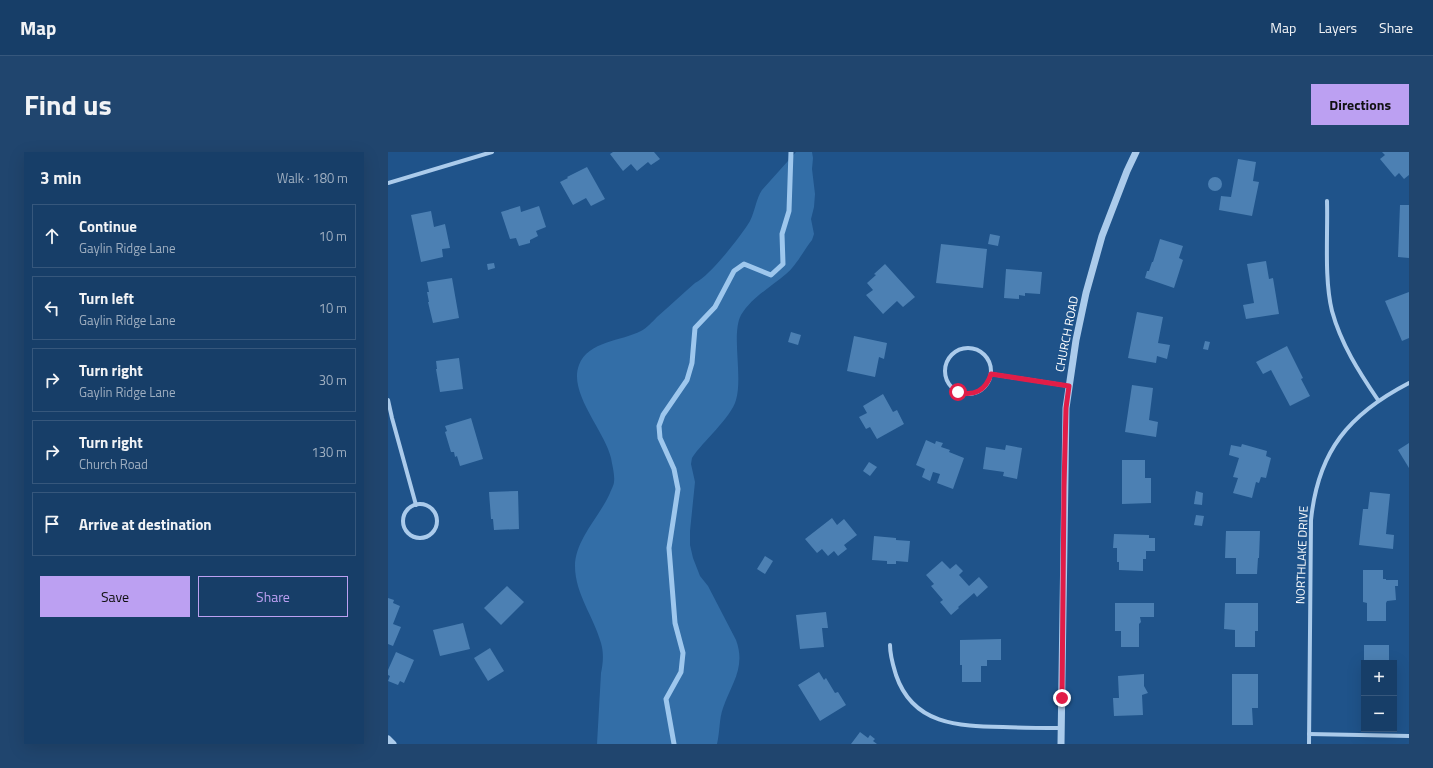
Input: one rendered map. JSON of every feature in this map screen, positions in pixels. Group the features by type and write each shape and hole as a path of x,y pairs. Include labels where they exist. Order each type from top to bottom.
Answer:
{"street":[{"path":"388,183 490,152"},
{"name":"CHURCH ROAD","path":"1061,744 1066,408 1076,340 1086,293 1100,243 1124,178 1136,152"},
{"path":"1327,201 1328,282 1332,310 1338,330 1349,355 1378,400"},
{"path":"964,348 971,348 978,350 988,360 991,367 991,374 984,387 979,391 972,394 965,394 952,388 945,375 945,368 951,355 964,348"},
{"path":"991,374 1069,386"},
{"name":"NORTHLAKE DRIVE","path":"1309,744 1311,520 1317,485 1326,460 1340,436 1361,414 1378,400 1409,383"},
{"path":"388,400 416,505"},
{"path":"422,504 429,506 434,510 437,516 435,529 431,534 425,537 418,538 412,536 407,532 404,526 403,519 406,513 410,508 416,505 422,504"},
{"path":"890,645 890,655 900,688 910,701 920,710 934,718 967,726 1061,728"},
{"path":"1309,734 1409,736"},
{"path":"388,739 393,744"}],"shaded area":[{"path":"796,152 812,152 812,169 815,194 811,219 814,234 812,240 790,271 756,298 741,315 737,333 738,390 736,400 723,422 692,458 691,464 695,482 690,531 690,545 693,558 700,576 708,586 736,640 739,650 739,667 722,712 717,744 597,744 603,651 598,633 581,596 575,566 579,547 589,528 606,502 614,483 614,476 611,458 607,447 583,400 579,388 577,376 579,365 583,357 598,346 641,331 709,272 733,245 750,221 758,197 762,190"}],"building":[{"path":"613,152 654,152 660,159 651,165 648,162 637,171 631,164 623,171 610,154"},
{"path":"1382,152 1409,152 1409,175 1404,179 1399,173 1395,177 1380,159 1385,155"},
{"path":"1238,159 1256,162 1253,181 1259,182 1252,216 1219,210 1221,196 1231,197"},
{"path":"587,167 605,199 591,206 586,198 573,205 560,182"},
{"path":"1215,177 1220,179 1222,184 1220,189 1215,191 1210,189 1208,184 1210,179"},
{"path":"1400,205 1409,205 1409,258 1398,257"},
{"path":"520,206 521,212 539,206 546,227 536,231 538,236 530,240 530,243 519,246 516,238 510,239 501,212"},
{"path":"431,211 434,227 445,224 450,248 442,249 443,257 421,262 411,215"},
{"path":"990,234 1000,236 998,246 988,244"},
{"path":"1160,239 1183,246 1179,258 1183,260 1174,288 1145,278 1147,271 1149,271 1153,262"},
{"path":"941,244 987,249 983,288 936,283"},
{"path":"1266,261 1269,279 1273,278 1279,314 1246,319 1243,305 1254,303 1247,264"},
{"path":"494,263 495,268 488,270 487,264"},
{"path":"885,264 915,297 903,307 897,301 883,314 866,295 873,290 867,283"},
{"path":"1006,269 1042,272 1040,294 1025,293 1025,296 1019,295 1019,299 1004,298"},
{"path":"452,278 459,318 433,323 428,302 427,292 429,292 427,282"},
{"path":"1409,292 1409,338 1402,341 1385,301"},
{"path":"1137,312 1163,317 1158,343 1170,345 1167,359 1157,356 1156,363 1128,358"},
{"path":"791,332 801,335 798,345 788,342"},
{"path":"854,336 887,343 884,359 879,357 875,377 847,371"},
{"path":"1205,341 1210,342 1208,350 1203,349"},
{"path":"1287,346 1310,396 1290,406 1271,370 1263,374 1256,362"},
{"path":"459,358 463,389 440,392 436,361"},
{"path":"1132,385 1153,388 1149,420 1158,422 1156,437 1125,432"},
{"path":"883,394 893,412 897,410 904,424 877,439 870,427 866,429 859,417 867,413 863,406"},
{"path":"471,418 483,459 460,466 457,456 455,457 454,452 451,452 445,432 447,431 445,426"},
{"path":"926,440 935,444 936,441 943,443 941,447 964,458 953,489 937,483 940,474 933,472 930,481 922,477 925,469 916,465"},
{"path":"1409,443 1409,468 1398,450"},
{"path":"1242,444 1267,451 1266,456 1271,458 1266,478 1261,477 1259,483 1256,482 1252,498 1233,493 1238,478 1233,477 1239,458 1229,455 1231,445 1241,447"},
{"path":"1006,445 1022,448 1017,479 1003,476 1004,472 983,469 986,447 1005,450"},
{"path":"1122,460 1145,460 1145,478 1151,478 1151,503 1122,504"},
{"path":"869,462 877,467 870,476 863,471"},
{"path":"518,491 519,529 494,530 493,519 491,519 489,492"},
{"path":"1196,491 1203,493 1202,505 1194,504"},
{"path":"1370,492 1390,494 1386,534 1394,535 1393,549 1359,545 1363,509 1368,509"},
{"path":"1196,515 1204,516 1202,526 1194,525"},
{"path":"832,518 837,525 844,519 857,535 844,545 847,549 838,556 834,551 828,556 822,549 817,553 805,539"},
{"path":"1226,531 1260,531 1257,574 1236,574 1236,558 1225,558"},
{"path":"1114,534 1149,535 1149,538 1155,538 1155,551 1146,551 1146,559 1143,559 1143,571 1119,570 1119,562 1117,562 1117,548 1113,548"},
{"path":"874,536 910,541 908,562 896,561 896,564 887,564 887,561 872,560"},
{"path":"765,556 773,561 765,574 757,569"},
{"path":"942,561 950,569 956,564 963,571 959,575 969,586 979,577 988,587 977,597 974,593 951,615 940,602 943,600 931,586 934,584 926,575"},
{"path":"1363,570 1383,570 1383,579 1398,580 1398,586 1395,586 1396,600 1387,601 1386,603 1386,621 1367,621 1367,603 1363,602"},
{"path":"507,586 524,602 501,625 484,608"},
{"path":"388,598 394,600 393,603 400,606 393,624 401,627 393,646 388,644"},
{"path":"1115,603 1154,603 1154,617 1140,617 1139,647 1121,647 1121,631 1115,631"},
{"path":"1225,603 1258,603 1258,631 1255,631 1255,647 1235,647 1235,630 1224,629"},
{"path":"826,612 828,628 822,628 824,647 800,649 796,615"},
{"path":"463,623 470,649 440,656 433,630"},
{"path":"1001,639 1001,660 987,660 987,666 981,666 981,682 962,682 960,640"},
{"path":"1364,645 1389,645 1389,660 1364,660"},
{"path":"490,648 504,671 488,681 474,658"},
{"path":"396,652 414,660 404,683 400,681 398,685 388,681 390,676 388,675 388,670"},
{"path":"819,672 824,680 826,678 835,693 838,692 846,705 820,721 798,685"},
{"path":"1144,674 1144,686 1148,693 1142,695 1143,715 1114,716 1113,698 1119,698 1118,676"},
{"path":"1232,674 1258,674 1258,708 1252,708 1253,725 1232,725"},
{"path":"860,732 868,738 870,735 875,739 873,741 877,744 851,744"}],"waterway":[{"path":"674,744 666,699 681,672 683,653 675,623 669,548 678,489 674,469 660,438 659,426 663,415 687,380 692,363 695,328 715,307 734,271 744,264 771,275 783,264 782,234 789,211 791,152"}],"route":[{"path":"958,392 972,394 979,391 984,387 991,374 1069,386 1066,408 1064,487 1062,698"}]}
